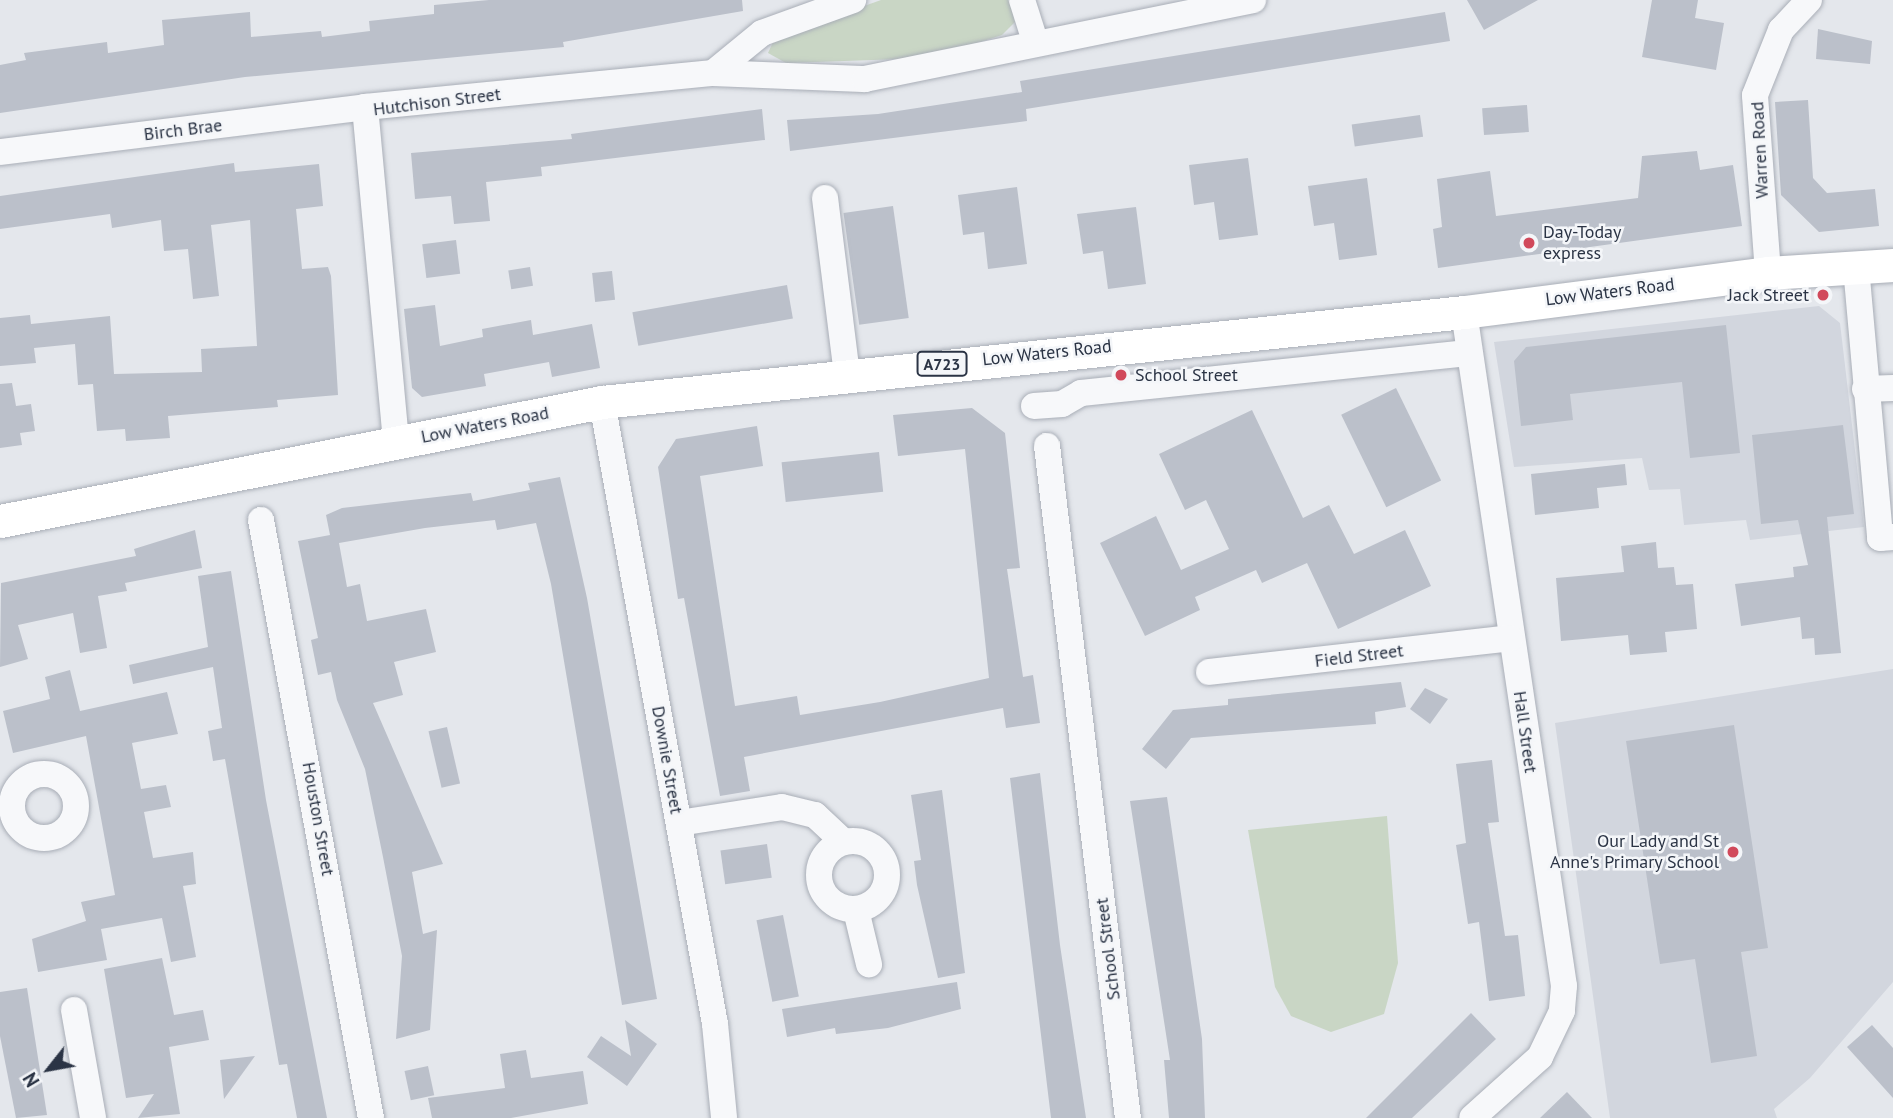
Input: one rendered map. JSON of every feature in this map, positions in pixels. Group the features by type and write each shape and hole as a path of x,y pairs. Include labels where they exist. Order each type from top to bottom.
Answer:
{"main road":[{"name":"Low Waters Road","path":"0,521 602,402 1464,312 1768,273 1893,265"}],"street":[{"path":"713,73 762,33 853,0"},
{"path":"1021,0 1035,41"},
{"name":"Hutchison Street","path":"396,441 365,107 713,73 864,79 939,68 1035,41 1253,0"},
{"name":"Warren Road","path":"1768,273 1755,95 1780,30 1809,0"},
{"name":"Birch Brae","path":"0,152 365,107"},
{"path":"825,198 847,375"},
{"path":"1856,267 1865,389 1887,538"},
{"name":"Hall Street","path":"1464,312 1510,638 1564,986 1562,1011 1540,1057 1472,1118"},
{"path":"1034,406 1062,404 1081,393 1468,353"},
{"path":"1865,389 1893,388"},
{"name":"Downie Street","path":"602,402 715,1024 716,1116"},
{"name":"School Street","path":"1047,446 1128,1118"},
{"name":"Houston Street","path":"261,520 371,1118"},
{"name":"Field Street","path":"1209,672 1510,638"},
{"path":"679,823 782,807 815,815 843,841 875,848 888,877 877,900 856,910 839,907 819,881 820,864 843,841"},
{"path":"856,910 869,964"},
{"path":"74,1010 93,1118"}],"shaded area":[{"path":"1819,306 1840,323 1864,527 1750,540 1746,520 1684,525 1680,489 1649,490 1642,458 1514,467 1494,342"},
{"name":"Our Lady and St Anne's Primary School","path":"1893,669 1893,982 1810,1078 1774,1109 1777,1118 1610,1118 1555,723"}],"green space":[{"path":"881,0 1010,0 1015,22 1002,35 931,58 786,63 768,53 775,38"},
{"path":"1387,816 1398,963 1384,1014 1331,1032 1291,1016 1275,987 1248,830"}],"building":[{"path":"489,0 742,0 743,11 563,42 564,47 245,77 0,113 0,65 26,60 24,53 107,42 108,53 164,45 162,20 250,12 251,37 321,31 322,37 370,31 369,21 434,14 434,5"},
{"path":"1467,0 1538,0 1484,30"},
{"path":"1652,0 1698,0 1695,18 1724,23 1716,70 1642,57"},
{"path":"1445,12 1450,41 1026,109 1027,121 790,151 787,120 878,114 1022,92 1020,81"},
{"path":"1818,29 1872,41 1870,64 1816,59"},
{"path":"1808,100 1813,178 1827,193 1875,189 1879,226 1819,232 1781,195 1775,102"},
{"path":"1527,105 1529,132 1484,135 1482,108"},
{"path":"762,109 765,140 541,167 542,176 486,182 490,221 454,224 451,196 415,199 411,153 572,139 571,134"},
{"path":"1420,115 1423,137 1355,146 1352,125"},
{"path":"1697,151 1700,170 1733,165 1742,226 1438,268 1433,229 1442,227 1437,179 1490,171 1496,216 1638,198 1642,156"},
{"path":"1248,158 1258,235 1219,240 1214,202 1194,205 1189,165"},
{"path":"234,163 235,172 319,164 323,206 296,209 302,269 328,267 331,276 338,395 277,400 278,407 168,416 170,438 126,441 125,429 97,431 93,384 78,385 75,344 34,348 36,363 0,366 0,318 30,315 31,324 110,316 114,374 202,372 201,349 257,346 250,220 211,225 219,296 193,299 188,249 164,251 161,220 112,228 110,214 0,229 0,196"},
{"path":"1367,178 1377,255 1339,260 1334,223 1314,226 1308,186"},
{"path":"1017,187 1027,264 988,269 984,232 963,235 958,195"},
{"path":"893,206 909,318 859,325 843,213"},
{"path":"1136,207 1146,284 1108,289 1103,251 1083,254 1077,214"},
{"path":"456,240 460,274 426,278 422,244"},
{"path":"530,267 533,286 511,289 508,270"},
{"path":"612,271 615,300 595,302 592,273"},
{"path":"787,285 793,318 638,346 632,312"},
{"path":"435,305 440,346 483,337 482,329 531,320 533,335 592,324 600,368 552,377 549,362 484,374 486,386 422,397 412,388 404,309"},
{"path":"1726,325 1740,453 1690,458 1682,382 1570,394 1573,420 1521,426 1514,361 1526,347"},
{"path":"12,383 16,406 31,404 35,431 20,433 22,445 0,448 0,384"},
{"path":"1396,388 1441,481 1386,507 1341,415"},
{"path":"972,408 1005,433 1020,568 1007,569 1023,677 1033,675 1040,723 1006,728 1003,708 744,757 750,791 720,796 684,598 678,599 658,467 676,439 757,426 763,466 700,476 735,706 797,696 800,715 880,702 989,678 965,449 898,456 893,415"},
{"path":"1252,410 1303,518 1329,505 1354,554 1405,530 1431,586 1338,629 1307,563 1262,583 1256,570 1195,597 1200,610 1145,636 1100,543 1156,516 1181,570 1229,549 1206,500 1185,510 1159,454"},
{"path":"1843,425 1854,514 1827,517 1841,653 1815,655 1814,638 1802,639 1800,617 1741,626 1735,584 1794,577 1793,567 1808,565 1798,520 1761,524 1752,435"},
{"path":"879,452 883,492 786,502 782,462"},
{"path":"1625,464 1627,485 1597,488 1599,508 1535,515 1531,474"},
{"path":"560,477 587,598 657,999 622,1005 551,584 536,523 497,530 495,520 425,528 339,543 347,587 360,584 367,621 426,609 436,652 394,662 403,695 373,703 443,864 412,872 423,934 437,930 430,1030 396,1039 402,956 383,857 365,769 337,700 331,672 318,675 311,640 318,638 298,541 330,535 326,515 342,508 471,493 473,501 530,490 528,483"},
{"path":"195,530 202,568 125,583 127,591 98,596 107,648 80,653 73,613 18,625 28,659 0,667 1,583 136,556 134,549"},
{"path":"1656,542 1658,568 1674,567 1676,585 1693,584 1697,629 1665,632 1667,652 1630,655 1628,635 1561,641 1556,578 1624,572 1621,546"},
{"path":"231,571 266,800 327,1118 297,1118 287,1064 279,1065 225,759 213,761 208,731 222,728 213,667 133,684 129,665 208,647 198,576"},
{"path":"70,670 80,711 167,692 178,734 132,743 141,789 166,785 171,807 144,812 153,858 193,852 196,884 183,886 196,957 171,962 162,918 101,929 107,960 38,972 32,939 86,921 81,902 115,895 86,736 13,753 3,711 50,699 45,677"},
{"path":"1401,682 1406,707 1375,712 1376,724 1191,738 1166,769 1142,749 1173,710 1228,705 1228,699"},
{"path":"1425,688 1448,699 1430,724 1410,709"},
{"path":"1734,725 1768,948 1741,952 1757,1056 1711,1063 1695,959 1660,964 1626,741"},
{"path":"447,727 460,784 442,788 428,731"},
{"path":"1492,760 1499,822 1488,823 1505,936 1518,935 1525,996 1489,1001 1479,922 1468,924 1456,845 1466,843 1456,764"},
{"path":"1040,773 1060,945 1086,1118 1051,1118 1010,778"},
{"path":"942,790 965,973 938,978 917,885 914,861 921,860 911,795"},
{"path":"1167,797 1202,1039 1205,1118 1169,1118 1164,1060 1170,1060 1130,801"},
{"path":"767,844 772,878 725,884 720,851"},
{"path":"783,915 799,996 772,1002 756,920"},
{"path":"162,958 174,1015 203,1010 209,1040 169,1047 180,1114 138,1118 154,1094 126,1098 104,969"},
{"path":"957,982 961,1009 888,1028 836,1034 835,1028 787,1037 782,1009"},
{"path":"27,988 47,1115 16,1118 0,1036 0,992"},
{"path":"1471,1013 1496,1039 1412,1118 1366,1118"},
{"path":"625,1020 657,1044 627,1086 587,1057 601,1036 631,1056"},
{"path":"1872,1025 1893,1048 1893,1098 1847,1047"},
{"path":"526,1050 531,1078 583,1071 588,1104 511,1118 432,1118 428,1098 505,1088 500,1054"},
{"path":"255,1056 224,1099 220,1060"},
{"path":"428,1066 434,1095 411,1100 405,1071"},
{"path":"1567,1092 1592,1118 1540,1118"}],"place":[{"name":"Day-Today express","path":"1529,243"},
{"name":"Jack Street","path":"1823,295"},
{"name":"School Street","path":"1121,375"},
{"name":"Our Lady and St Anne's Primary School","path":"1733,852"}]}
